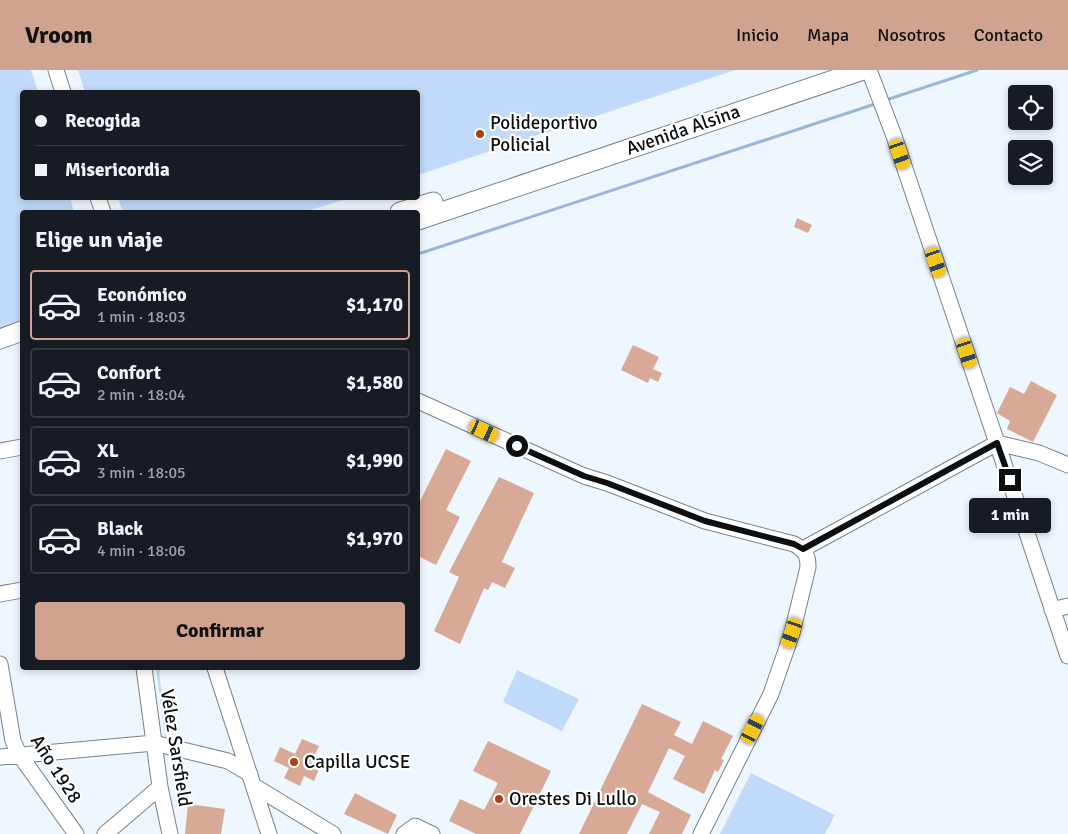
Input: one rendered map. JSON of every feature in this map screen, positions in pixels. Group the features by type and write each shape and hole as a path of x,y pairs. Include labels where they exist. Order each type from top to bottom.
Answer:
{"main road":[{"name":"Avenida Alsina","path":"406,210 827,70"},
{"name":"Avenida Alsina","path":"420,219 863,70"},
{"path":"0,339 20,332"},
{"path":"0,352 20,346"}],"street":[{"path":"56,70 63,90"},
{"path":"869,70 1068,656"},
{"path":"420,402 584,476 705,521 794,544 803,549 808,558 808,567 792,633 771,694 701,834"},
{"path":"803,549 997,443 1039,453 1068,465"},
{"path":"0,451 20,447"},
{"path":"0,594 20,590"},
{"path":"1052,610 1068,606"},
{"name":"Año 1928","path":"0,664 14,741 19,754 76,834"},
{"name":"Vélez Sarsfield","path":"144,670 160,787 170,834"},
{"path":"215,670 269,834"},
{"path":"0,757 154,743 228,761 252,780 333,834"},
{"path":"105,834 160,787"},
{"path":"404,834 415,826 432,834"}],"shaded area":[{"path":"0,70 31,70 37,90 20,90 20,200 71,200 73,210 20,210 20,326 0,332"},
{"name":"Polideportivo Policial","path":"78,70 735,70 420,174 420,90 84,90"},
{"path":"119,200 343,200 311,210 122,210"},
{"path":"156,670 159,670 168,759"},
{"path":"517,670 579,699 562,731 503,702"},
{"path":"751,773 835,815 825,834 720,834"}],"building":[{"path":"797,218 812,225 808,233 794,227"},
{"path":"633,345 659,357 653,369 662,373 658,382 650,378 648,383 621,370"},
{"path":"1031,381 1057,395 1033,442 1007,429 1010,421 997,413 1010,387 1024,394"},
{"path":"446,449 471,461 446,510 460,517 436,565 420,557 420,501"},
{"path":"499,477 534,493 502,562 515,568 505,588 492,582 488,590 484,588 460,644 434,631 459,577 449,572"},
{"path":"642,704 681,722 674,735 692,744 703,721 733,736 721,759 724,760 718,772 715,770 704,794 673,779 685,756 669,748 648,792 691,815 682,834 649,834 660,812 642,804 627,834 579,834"},
{"name":"Capilla UCSE","path":"302,739 319,746 311,763 320,767 314,781 304,776 300,786 284,778 289,768 274,761 280,747 295,754"},
{"path":"488,741 551,771 520,834 476,834 449,821 460,799 484,810 498,783 473,771"},
{"path":"355,793 397,815 388,834 344,814"},
{"path":"188,804 225,809 221,834 185,834"}],"waterway":[{"path":"886,100 977,70"},
{"path":"420,253 878,103"}],"place":[{"name":"Polideportivo Policial","path":"480,134"},
{"name":"Capilla UCSE","path":"294,762"},
{"name":"Orestes Di Lullo","path":"499,799"}],"route":[{"path":"517,446 584,476 607,483 690,516 794,544 803,549 997,443 1010,480"}]}
